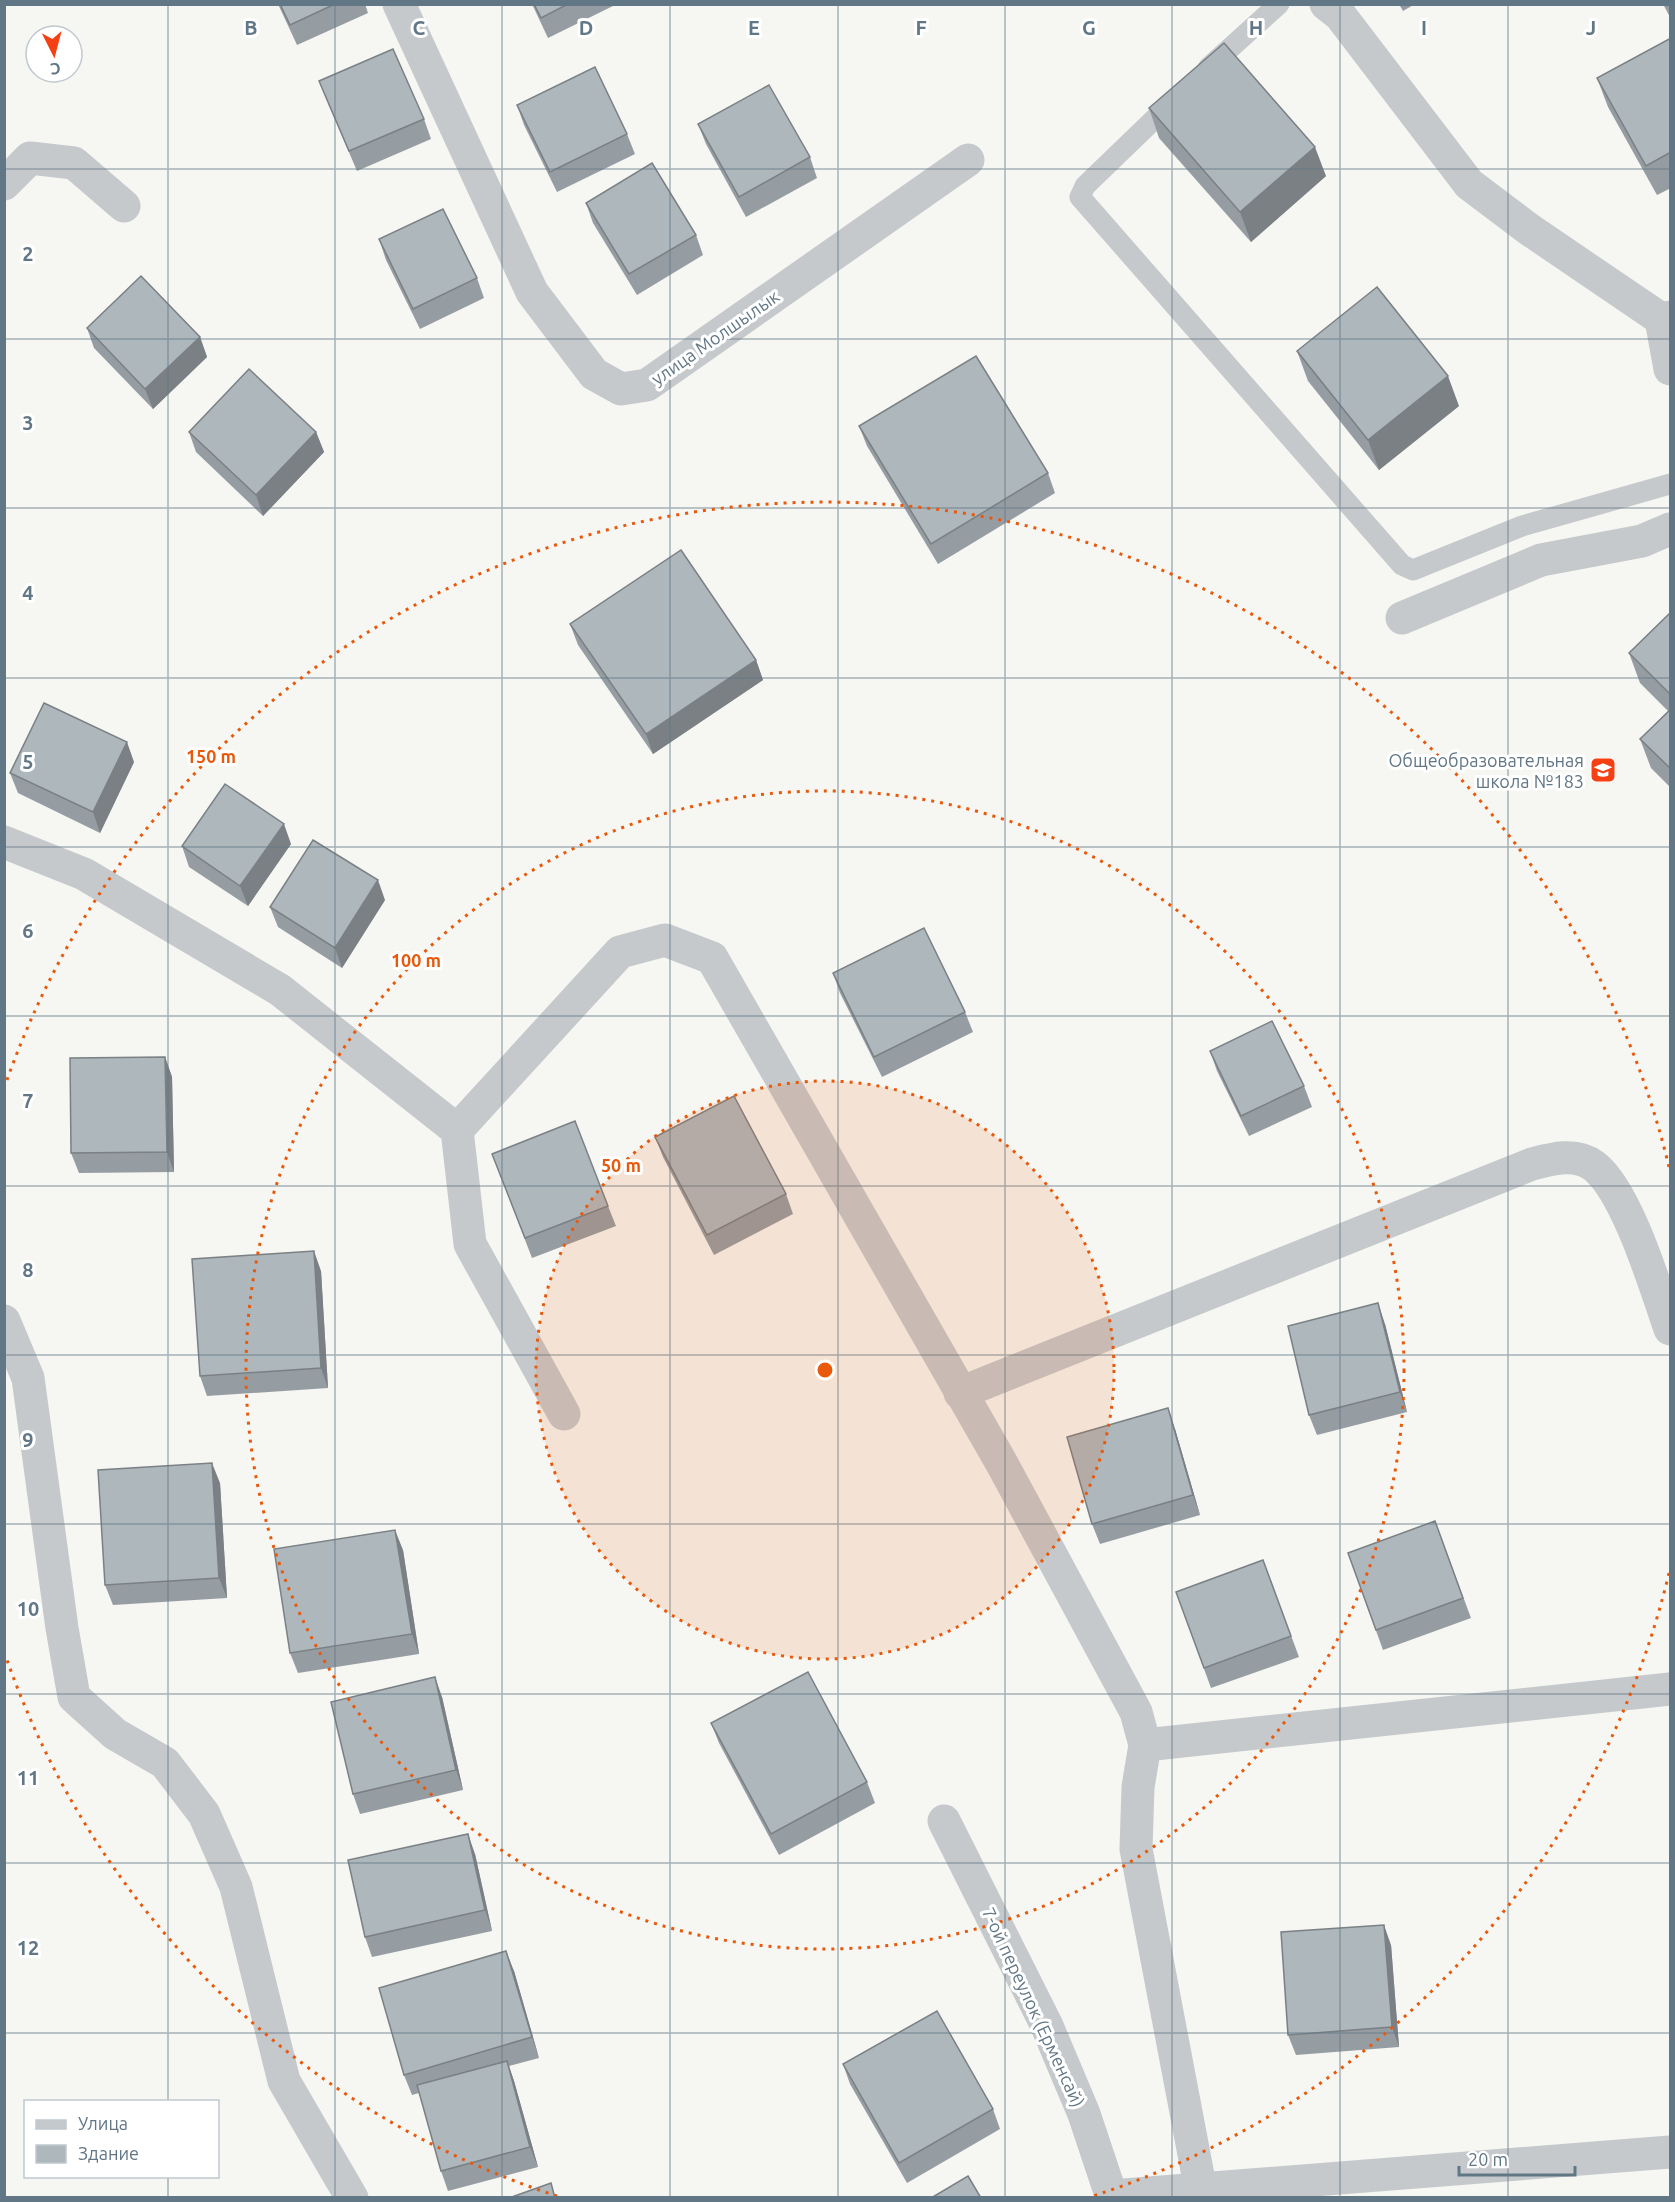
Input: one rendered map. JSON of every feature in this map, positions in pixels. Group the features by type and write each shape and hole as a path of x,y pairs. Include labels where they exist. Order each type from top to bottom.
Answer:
{"street":[{"name":"улица Молшылык","path":"399,4 532,292 594,374 621,389 647,385 968,160"},
{"path":"1326,4 1340,15 1469,184 1530,230 1666,318 1671,369"},
{"path":"4,184 30,158 74,163 124,206"},
{"path":"1402,618 1541,560 1641,541 1671,530"},
{"path":"4,842 84,874 280,990 457,1130 470,1244 564,1414"},
{"path":"457,1130 620,952 665,940 712,958 1001,1462 1136,1712 1145,1745 1138,1786 1136,1850 1201,2191"},
{"path":"960,1393 1532,1164 1563,1156 1594,1166 1617,1194 1638,1239 1671,1329"},
{"path":"4,1321 28,1378 62,1628 75,1697 115,1734 165,1763 204,1814 236,1887 284,2081 352,2198"},
{"path":"1145,1745 1671,1689"},
{"name":"7-ой переулок (Ерменсай)","path":"944,1821 1047,2026 1084,2114 1111,2197"},
{"path":"1111,2197 1671,2152"}],"lane":[{"path":"1279,4 1191,84 1085,186 1080,197 1402,565 1413,570 1522,526 1671,484"}],"building":[{"path":"280,4 335,4 290,25"},
{"path":"534,4 568,4 541,18"},
{"path":"1671,38 1671,152 1646,166 1597,78"},
{"path":"1224,43 1315,147 1240,212 1149,108"},
{"path":"393,49 424,119 349,151 319,81"},
{"path":"595,67 627,134 550,172 517,105"},
{"path":"769,85 810,157 739,197 698,124"},
{"path":"652,163 696,235 629,274 586,203"},
{"path":"443,209 477,278 413,309 379,239"},
{"path":"141,276 200,337 145,389 87,328"},
{"path":"1377,287 1448,376 1368,440 1297,351"},
{"path":"976,356 1048,473 931,544 859,426"},
{"path":"249,369 316,432 256,495 189,432"},
{"path":"681,550 756,660 646,734 570,624"},
{"path":"1671,612 1671,695 1629,653"},
{"path":"44,703 127,742 93,812 10,773"},
{"path":"1671,709 1671,769 1640,739"},
{"path":"225,784 284,824 240,886 182,846"},
{"path":"313,840 378,880 335,948 270,907"},
{"path":"924,928 965,1012 874,1057 833,973"},
{"path":"1272,1021 1304,1086 1241,1116 1210,1051"},
{"path":"165,1057 167,1152 71,1153 70,1058"},
{"path":"734,1096 786,1194 707,1235 655,1137"},
{"path":"575,1121 608,1206 525,1238 492,1154"},
{"path":"314,1251 321,1368 200,1376 192,1259"},
{"path":"1378,1303 1400,1392 1309,1415 1288,1326"},
{"path":"1168,1408 1193,1495 1092,1524 1067,1437"},
{"path":"212,1463 219,1578 105,1585 98,1470"},
{"path":"1435,1521 1463,1598 1376,1630 1348,1553"},
{"path":"395,1530 412,1634 290,1653 274,1549"},
{"path":"1263,1560 1291,1636 1204,1668 1176,1592"},
{"path":"808,1672 867,1782 771,1834 711,1723"},
{"path":"435,1677 456,1770 353,1794 331,1702"},
{"path":"468,1834 485,1910 365,1937 348,1860"},
{"path":"1384,1925 1392,2027 1288,2035 1281,1932"},
{"path":"506,1951 532,2037 404,2075 379,1988"},
{"path":"937,2011 993,2109 899,2163 843,2064"},
{"path":"507,2061 530,2147 441,2171 417,2085"},
{"path":"968,2176 981,2198 931,2198"},
{"path":"551,2183 555,2198 509,2198"}],"place":[{"name":"Общеобразовательная школа №183","path":"1603,770"}]}
